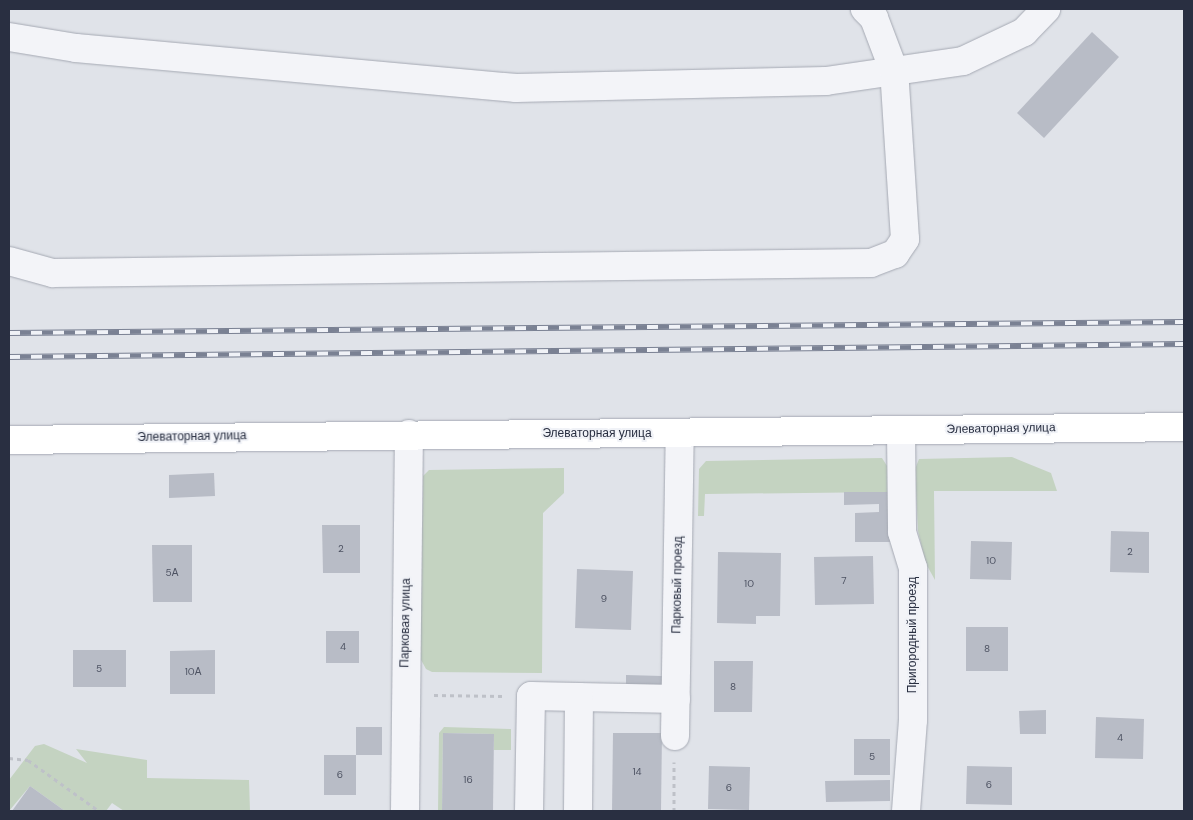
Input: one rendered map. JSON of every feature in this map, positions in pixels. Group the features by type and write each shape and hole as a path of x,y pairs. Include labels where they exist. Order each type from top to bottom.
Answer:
{"main road":[{"name":"Элеваторная улица","path":"9,440 409,434 680,434 1184,427"}],"street":[{"path":"9,261 52,273 871,263 895,254 905,239 894,71 874,18 865,9"},
{"path":"9,37 76,48 516,88 826,81 963,61 1024,32 1046,9"},
{"name":"Пригородный проезд","path":"901,430 902,532 913,568 913,720 906,811"},
{"name":"Парковая улица","path":"405,811 409,434"},
{"name":"Парковый проезд","path":"675,736 680,434"},
{"path":"529,811 531,696 676,699"},
{"path":"578,811 579,697"}],"path":[{"path":"406,695 531,696"},
{"path":"674,811 675,736"},
{"path":"9,758 28,760 99,811"}],"green space":[{"path":"1012,457 1051,473 1057,491 934,491 935,580 925,562 918,531 915,469 919,459"},
{"path":"882,458 889,469 889,492 705,494 704,516 698,516 699,469 706,461"},
{"path":"564,468 564,493 543,513 542,673 432,672 426,669 420,658 423,476 429,470"},
{"path":"444,727 511,729 511,750 494,750 494,734 443,733 442,811 438,811 439,733"},
{"path":"44,744 87,763 76,749 147,760 147,778 249,780 250,811 124,811 112,803 106,811 65,811 30,786 9,811 9,780 35,746"}],"building":[{"path":"1092,32 1119,57 1044,138 1017,113"},
{"path":"214,473 215,496 169,498 169,475"},
{"path":"844,492 889,492 890,542 855,542 855,513 879,512 879,504 844,505"},
{"path":"322,525 360,525 360,573 323,573"},
{"path":"1111,531 1149,532 1149,573 1110,572"},
{"path":"971,541 1012,542 1011,580 970,579"},
{"path":"152,545 192,545 192,602 153,602"},
{"path":"718,552 781,553 780,616 756,616 756,624 717,623"},
{"path":"873,556 874,604 815,605 814,557"},
{"path":"577,569 633,571 631,630 575,628"},
{"path":"966,627 1008,627 1008,671 966,671"},
{"path":"326,631 359,631 359,663 326,663"},
{"path":"73,650 126,650 126,687 73,687"},
{"path":"215,650 215,694 170,694 170,651"},
{"path":"714,661 753,661 752,712 714,712"},
{"path":"626,675 662,676 662,690 626,689"},
{"path":"1046,710 1046,734 1020,734 1019,711"},
{"path":"1096,717 1144,719 1143,759 1095,758"},
{"path":"356,727 382,727 382,755 356,755"},
{"path":"443,733 494,734 493,811 442,811"},
{"path":"613,733 662,733 661,811 612,811"},
{"path":"854,739 890,739 890,775 854,775"},
{"path":"324,755 356,755 356,795 324,795"},
{"path":"709,766 750,767 749,810 708,809"},
{"path":"967,766 1012,767 1012,805 966,804"},
{"path":"890,780 890,801 826,802 825,781"},
{"path":"30,786 65,811 12,811"}],"railway":[{"path":"9,333 1184,322"},
{"path":"9,357 1184,344"}]}
